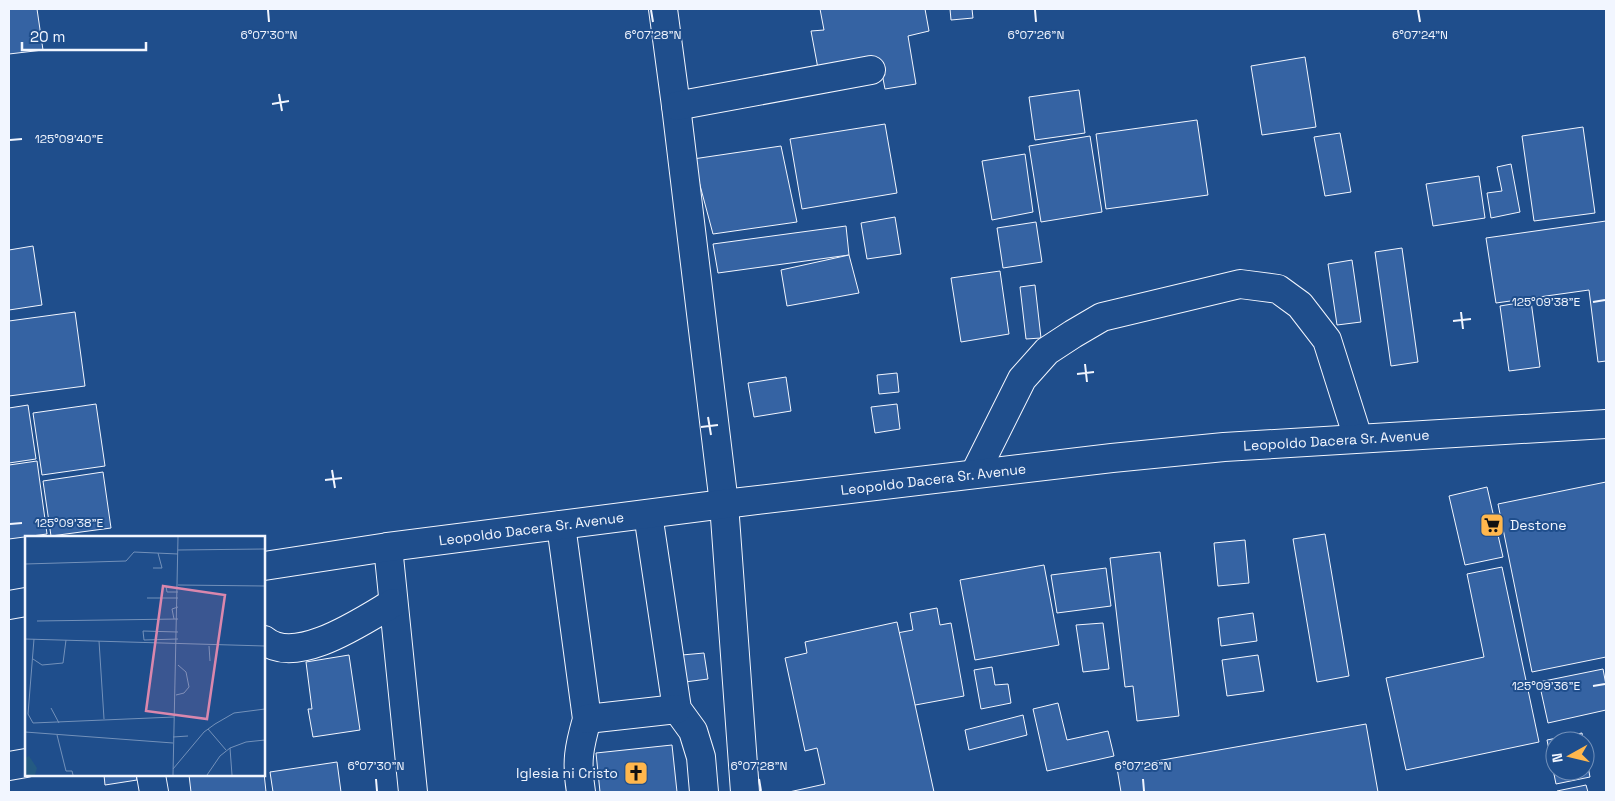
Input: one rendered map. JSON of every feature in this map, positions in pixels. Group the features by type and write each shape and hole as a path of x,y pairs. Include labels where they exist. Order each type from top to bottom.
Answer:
{"main road":[{"path":"663,9 724,504 745,792"},
{"path":"676,106 870,70"},
{"path":"975,473 1022,379 1047,351 1102,317 1240,284 1278,289 1300,305 1327,340 1358,438"},
{"name":"Leopoldo Dacera Sr. Avenue","path":"265,566 388,547 975,473 1224,447 1606,424"},
{"path":"648,514 677,709 693,731 701,757 704,792"},
{"path":"561,525 587,719 578,748 580,792"},
{"path":"388,547 413,792"},
{"path":"9,605 25,602"},
{"path":"265,641 269,644 288,648 312,645 340,634 393,603"},
{"path":"587,719 677,709"},
{"path":"9,766 25,763"},
{"path":"151,776 154,792"}],"building":[{"path":"9,9 37,9 43,50 9,54"},
{"path":"820,9 925,9 929,31 908,36 916,84 885,89 880,63 819,74 811,31 824,30"},
{"path":"950,9 972,9 973,18 951,20"},
{"path":"1305,57 1316,127 1262,135 1251,66"},
{"path":"1079,90 1085,133 1035,140 1029,97"},
{"path":"1197,120 1208,195 1106,209 1096,134"},
{"path":"885,124 897,193 802,209 790,139"},
{"path":"1583,127 1595,213 1534,221 1522,136"},
{"path":"1340,133 1351,192 1325,196 1314,137"},
{"path":"1090,136 1102,212 1041,222 1029,146"},
{"path":"781,146 797,222 713,234 693,159"},
{"path":"1025,154 1033,212 992,220 982,161"},
{"path":"1511,164 1520,212 1491,218 1487,193 1502,191 1497,167"},
{"path":"1479,176 1485,218 1433,226 1426,184"},
{"path":"895,217 901,254 867,259 861,223"},
{"path":"1606,221 1606,361 1598,362 1589,290 1496,303 1486,238"},
{"path":"1036,222 1042,262 1003,268 997,228"},
{"path":"846,226 849,255 718,273 713,244"},
{"path":"33,246 42,305 9,310 9,250"},
{"path":"1402,248 1418,362 1391,366 1375,252"},
{"path":"849,255 859,293 787,306 781,270"},
{"path":"1352,260 1361,322 1337,325 1328,264"},
{"path":"1000,271 1009,334 961,342 951,278"},
{"path":"1035,285 1041,338 1026,339 1020,287"},
{"path":"1531,301 1540,367 1509,371 1500,306"},
{"path":"75,312 85,386 9,396 9,321"},
{"path":"897,373 899,392 879,394 877,375"},
{"path":"786,377 791,411 754,417 748,383"},
{"path":"96,404 105,466 42,475 33,413"},
{"path":"897,404 900,429 875,433 871,407"},
{"path":"28,405 36,459 9,463 9,408"},
{"path":"37,461 47,534 9,539 9,465"},
{"path":"103,472 111,528 51,536 43,481"},
{"path":"1606,482 1606,657 1532,672 1498,504"},
{"path":"1487,487 1503,557 1465,565 1449,496"},
{"path":"1325,534 1349,676 1317,682 1293,539"},
{"path":"1245,540 1249,583 1218,586 1214,543"},
{"path":"1160,552 1179,716 1137,721 1133,686 1125,687 1110,558"},
{"path":"1044,565 1059,645 975,660 960,580"},
{"path":"1502,567 1539,742 1406,770 1386,678 1484,657 1467,574"},
{"path":"1106,568 1111,606 1057,613 1051,575"},
{"path":"937,608 940,625 951,623 964,696 910,706 897,633 913,630 910,613"},
{"path":"1253,613 1257,641 1221,646 1218,618"},
{"path":"897,622 934,792 789,792 825,784 817,748 805,751 785,658 807,653 805,642"},
{"path":"1103,623 1109,669 1083,672 1076,625"},
{"path":"704,653 708,679 685,682 682,655"},
{"path":"349,655 360,730 313,737 308,709 312,709 306,662"},
{"path":"1258,655 1264,691 1227,696 1222,660"},
{"path":"992,667 995,685 1008,684 1011,703 981,709 974,670"},
{"path":"1603,669 1606,685 1606,710 1548,723 1539,682"},
{"path":"1058,703 1067,740 1108,731 1114,756 1047,771 1033,709"},
{"path":"1023,715 1027,735 969,750 965,730"},
{"path":"1366,724 1378,792 1121,792 1117,768"},
{"name":"Iglesia ni Cristo","path":"672,745 677,792 600,792 596,753"},
{"path":"337,762 341,792 273,792 270,772"},
{"path":"104,776 136,776 137,780 105,785"},
{"path":"189,776 264,776 266,792 191,792"},
{"path":"1555,781 1571,781 1556,784"},
{"path":"1586,785 1588,792 1557,792 1557,791"}],"place":[{"name":"Destone","path":"1492,525"},
{"name":"Iglesia ni Cristo","path":"636,773"}]}
